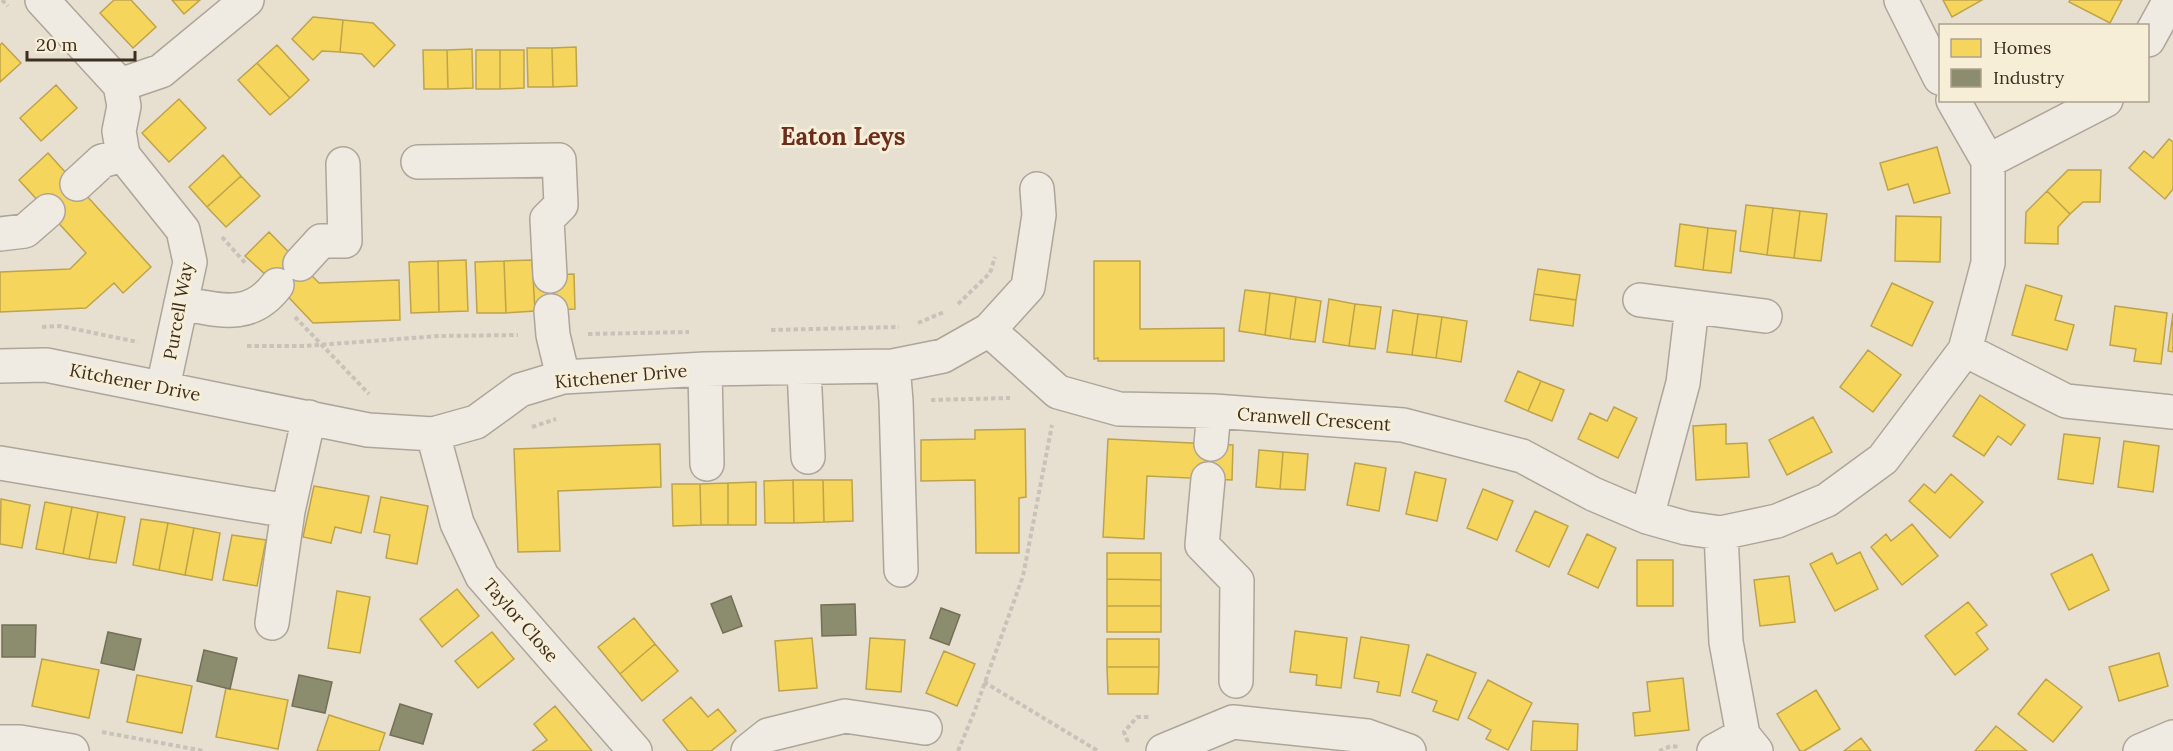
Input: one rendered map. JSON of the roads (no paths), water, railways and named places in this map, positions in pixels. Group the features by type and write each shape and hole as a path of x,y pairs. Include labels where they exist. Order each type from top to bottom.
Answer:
{"street":[{"path":"42,0 120,85 124,106 118,131 123,155 102,161 77,184"},
{"path":"120,85 161,71 247,0"},
{"path":"1901,0 1939,74"},
{"path":"2149,38 2170,0"},
{"name":"Cranwell Crescent","path":"989,330 1058,392 1119,409 1214,411 1403,425 1522,456 1593,494 1647,517 1686,528 1722,533 1778,521 1827,500 1883,459 1965,350 1988,263 1988,161 1954,102"},
{"path":"1988,161 2102,102"},
{"name":"Purcell Way","path":"123,155 183,230 190,262 174,345 163,387"},
{"path":"418,162 559,160 561,205 547,219 550,276"},
{"path":"181,303 231,312 254,305 283,280 321,241 345,241 343,164"},
{"name":"Kitchener Drive","path":"0,366 46,365 368,430 433,434 476,422 520,390 563,377 705,369 893,366 943,356 989,330 1028,287 1039,215 1037,189"},
{"path":"0,234 25,231 48,211"},
{"path":"1641,300 1766,316"},
{"path":"1647,517 1683,383 1692,307"},
{"path":"551,311 553,335 563,377"},
{"path":"1965,350 2066,400 2173,412"},
{"path":"893,366 901,570"},
{"path":"804,368 808,457"},
{"path":"705,369 707,464"},
{"path":"1211,444 1214,411"},
{"path":"272,623 288,511 309,417"},
{"name":"Taylor Close","path":"433,434 457,524 482,576 635,751"},
{"path":"0,463 288,511"},
{"path":"1208,479 1202,545 1237,580 1236,681"},
{"path":"1714,751 1750,743 1726,642 1722,533"},
{"path":"748,751 768,735 845,716 925,728"},
{"path":"1163,751 1233,722 1367,736 1409,751"},
{"path":"2140,751 2173,737"},
{"path":"0,742 20,742 72,751"}],"district":[{"name":"Eaton Leys","path":"843,136"}]}
